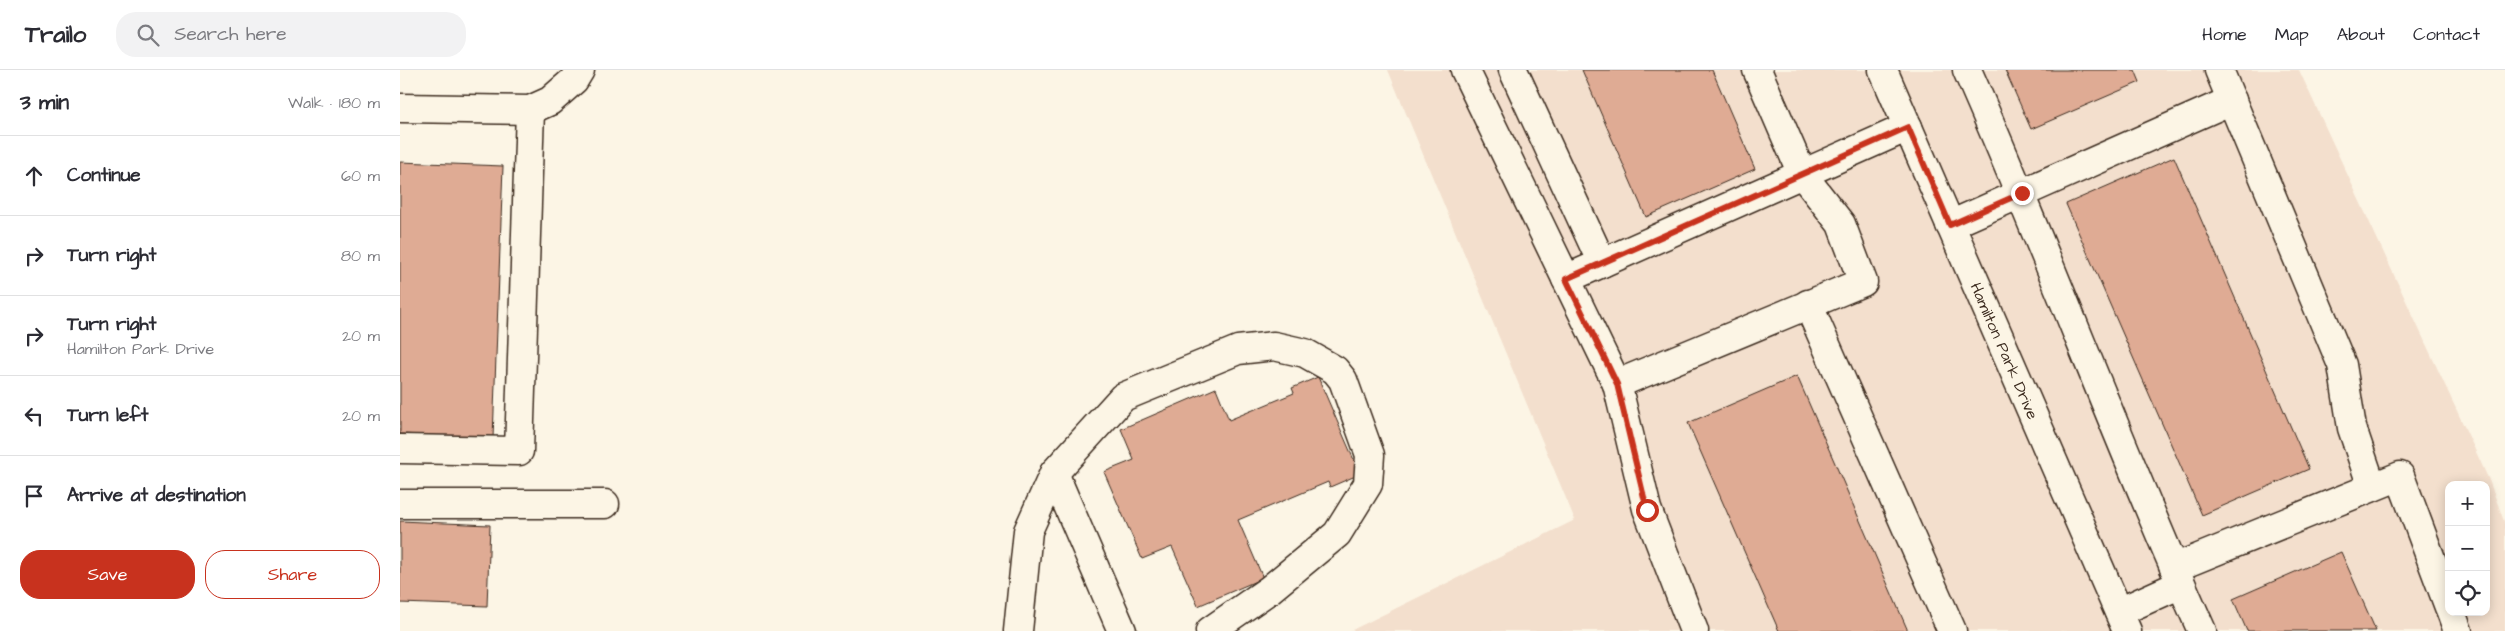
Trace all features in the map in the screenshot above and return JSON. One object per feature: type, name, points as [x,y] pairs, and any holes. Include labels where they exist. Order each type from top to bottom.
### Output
[{"type":"street","points":[[400,108],[530,110],[550,101],[574,80],[580,70]]},
{"type":"street","points":[[1465,70],[1617,384],[1647,510],[1694,631]]},
{"type":"street","points":[[1513,70],[1602,263]]},
{"type":"street","points":[[1617,384],[1863,282],[1841,224],[1802,174],[1757,70]]},
{"type":"street","name":"Hamilton Park Drive","points":[[1883,70],[2123,621]]},
{"type":"street","points":[[1967,70],[2022,193],[2202,631]]},
{"type":"street","points":[[2220,70],[2342,365],[2352,428],[2372,488]]},
{"type":"street","points":[[1950,225],[2232,100]]},
{"type":"street","points":[[400,449],[519,451],[530,110]]},
{"type":"street","points":[[1566,279],[1908,127]]},
{"type":"street","points":[[1808,304],[1952,631]]},
{"type":"street","points":[[1018,631],[1028,531],[1054,473],[1123,398],[1238,350],[1274,346],[1305,353],[1335,370],[1343,380],[1370,456],[1368,484],[1337,534],[1269,590],[1210,631]]},
{"type":"street","points":[[1054,473],[1122,631]]},
{"type":"street","points":[[2123,621],[2178,576],[2400,476],[2445,596]]},
{"type":"street","points":[[400,504],[605,504]]},
{"type":"street","points":[[2452,616],[2458,631]]},
{"type":"shaded area","points":[[1388,70],[2299,70],[2489,481],[2445,481],[2445,616],[2490,616],[2490,483],[2505,524],[2505,631],[1350,631],[1575,520]]},
{"type":"building","points":[[1582,70],[1712,70],[1755,169],[1646,217]]},
{"type":"building","points":[[2005,70],[2135,70],[2140,82],[2031,129]]},
{"type":"building","points":[[2174,157],[2309,469],[2202,515],[2066,204]]},
{"type":"building","points":[[400,162],[503,166],[493,438],[400,434]]},
{"type":"building","points":[[1797,376],[1908,631],[1779,631],[1688,423]]},
{"type":"building","points":[[1318,377],[1360,474],[1330,487],[1328,482],[1238,520],[1263,578],[1198,606],[1172,547],[1142,559],[1104,472],[1134,460],[1121,429],[1216,388],[1229,420],[1294,393],[1292,388]]},
{"type":"building","points":[[400,521],[490,525],[487,606],[400,603]]},
{"type":"building","points":[[2341,552],[2376,631],[2247,631],[2233,599]]},
{"type":"route","points":[[1647,510],[1617,384],[1566,279],[1908,127],[1950,225],[2022,193]]}]
